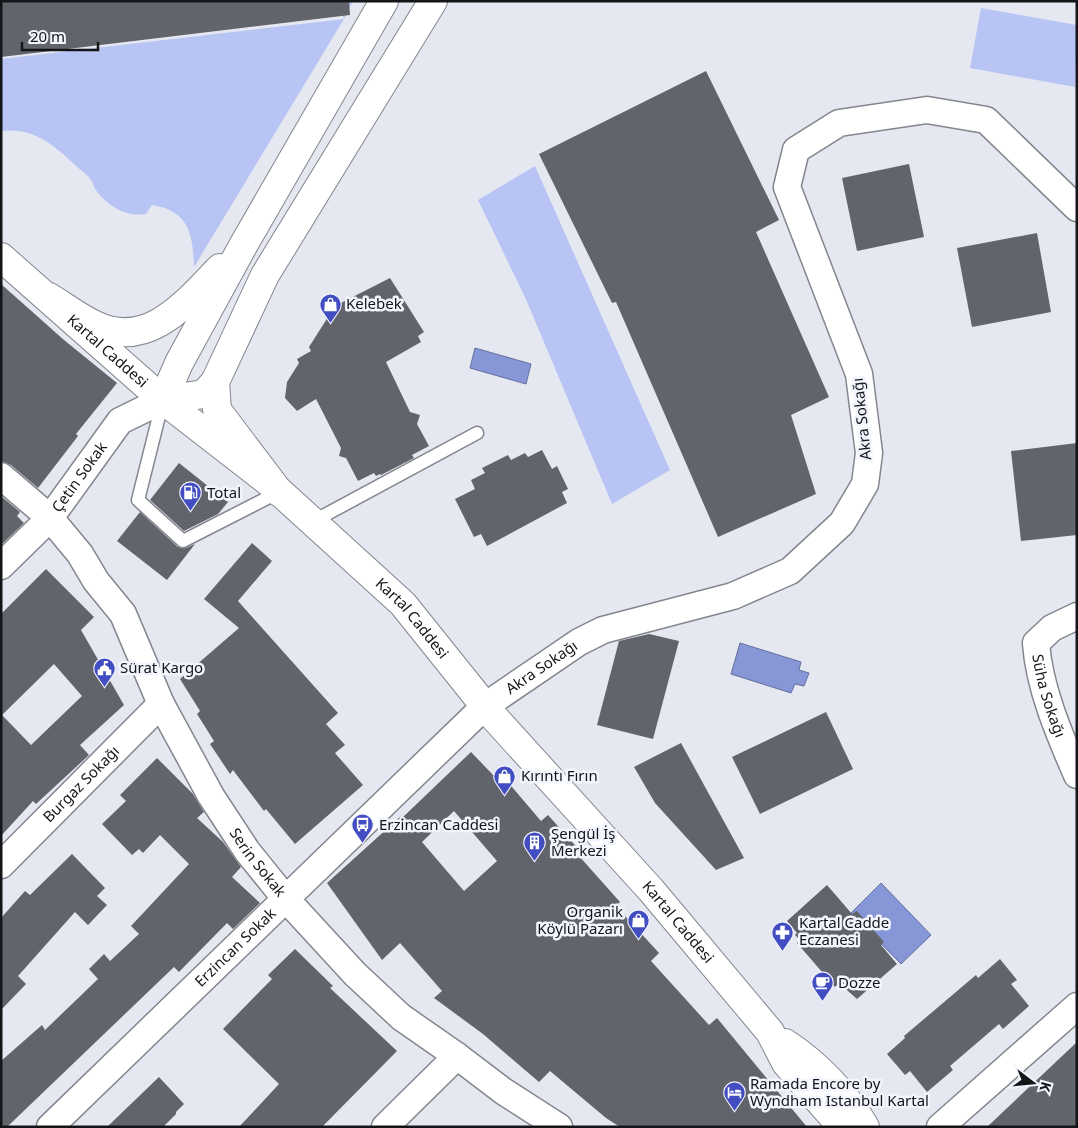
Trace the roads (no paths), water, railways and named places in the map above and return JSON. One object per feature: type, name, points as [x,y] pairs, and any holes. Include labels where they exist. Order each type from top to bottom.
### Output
[{"type":"main road","points":[[163,400],[178,363],[384,1]]},
{"type":"main road","points":[[163,400],[204,394],[215,382],[265,276],[433,2]]},
{"type":"main road","points":[[49,297],[96,326],[124,333],[148,328],[175,314],[244,244]]},
{"type":"main road","name":"Kartal Caddesi","points":[[1,257],[49,297],[163,400],[279,492],[403,604],[485,706],[651,890],[770,1032],[786,1063],[842,1127]]},
{"type":"main road","points":[[215,382],[217,410],[279,492]]},
{"type":"main road","name":"Kartal Caddesi","points":[[770,1032],[801,1053],[852,1104],[865,1127]]},
{"type":"street","name":"Akra Sokağı","points":[[485,706],[579,642],[603,630],[732,596],[790,571],[842,523],[865,484],[869,453],[859,374],[787,187],[796,150],[839,123],[927,110],[986,120],[1077,208]]},
{"type":"street","name":"Çetin Sokak","points":[[1,566],[50,518],[120,421],[163,400]]},
{"type":"street","name":"Serin Sokak","points":[[1,476],[50,518],[80,554],[96,581],[123,614],[161,704],[211,796],[247,851],[285,898],[355,974],[401,1017],[503,1091],[559,1127]]},
{"type":"street","name":"Süha Sokağı","points":[[1076,772],[1064,746],[1037,664],[1036,643],[1052,628],[1077,616]]},
{"type":"street","name":"Burgaz Sokağı","points":[[1,865],[161,704]]},
{"type":"street","name":"Erzincan Sokak","points":[[50,1127],[485,706]]},
{"type":"street","points":[[940,1127],[1077,1006]]},
{"type":"street","points":[[385,1127],[457,1056]]},
{"type":"lane","points":[[163,400],[138,500],[183,541],[279,492]]},
{"type":"lane","points":[[312,522],[477,433]]},
{"type":"place","name":"Kelebek","points":[[330,323]]},
{"type":"place","name":"Total","points":[[191,512]]},
{"type":"place","name":"Sürat Kargo","points":[[104,687]]},
{"type":"place","name":"Kırıntı Fırın","points":[[505,795]]},
{"type":"place","name":"Erzincan Caddesi","points":[[363,844]]},
{"type":"place","name":"Şengül İş Merkezi","points":[[535,862]]},
{"type":"place","name":"Organik Köylü Pazarı","points":[[639,940]]},
{"type":"place","name":"Kartal Cadde Eczanesi","points":[[783,951]]},
{"type":"place","name":"Dozze","points":[[822,1002]]},
{"type":"place","name":"Ramada Encore by Wyndham Istanbul Kartal","points":[[734,1112]]}]
